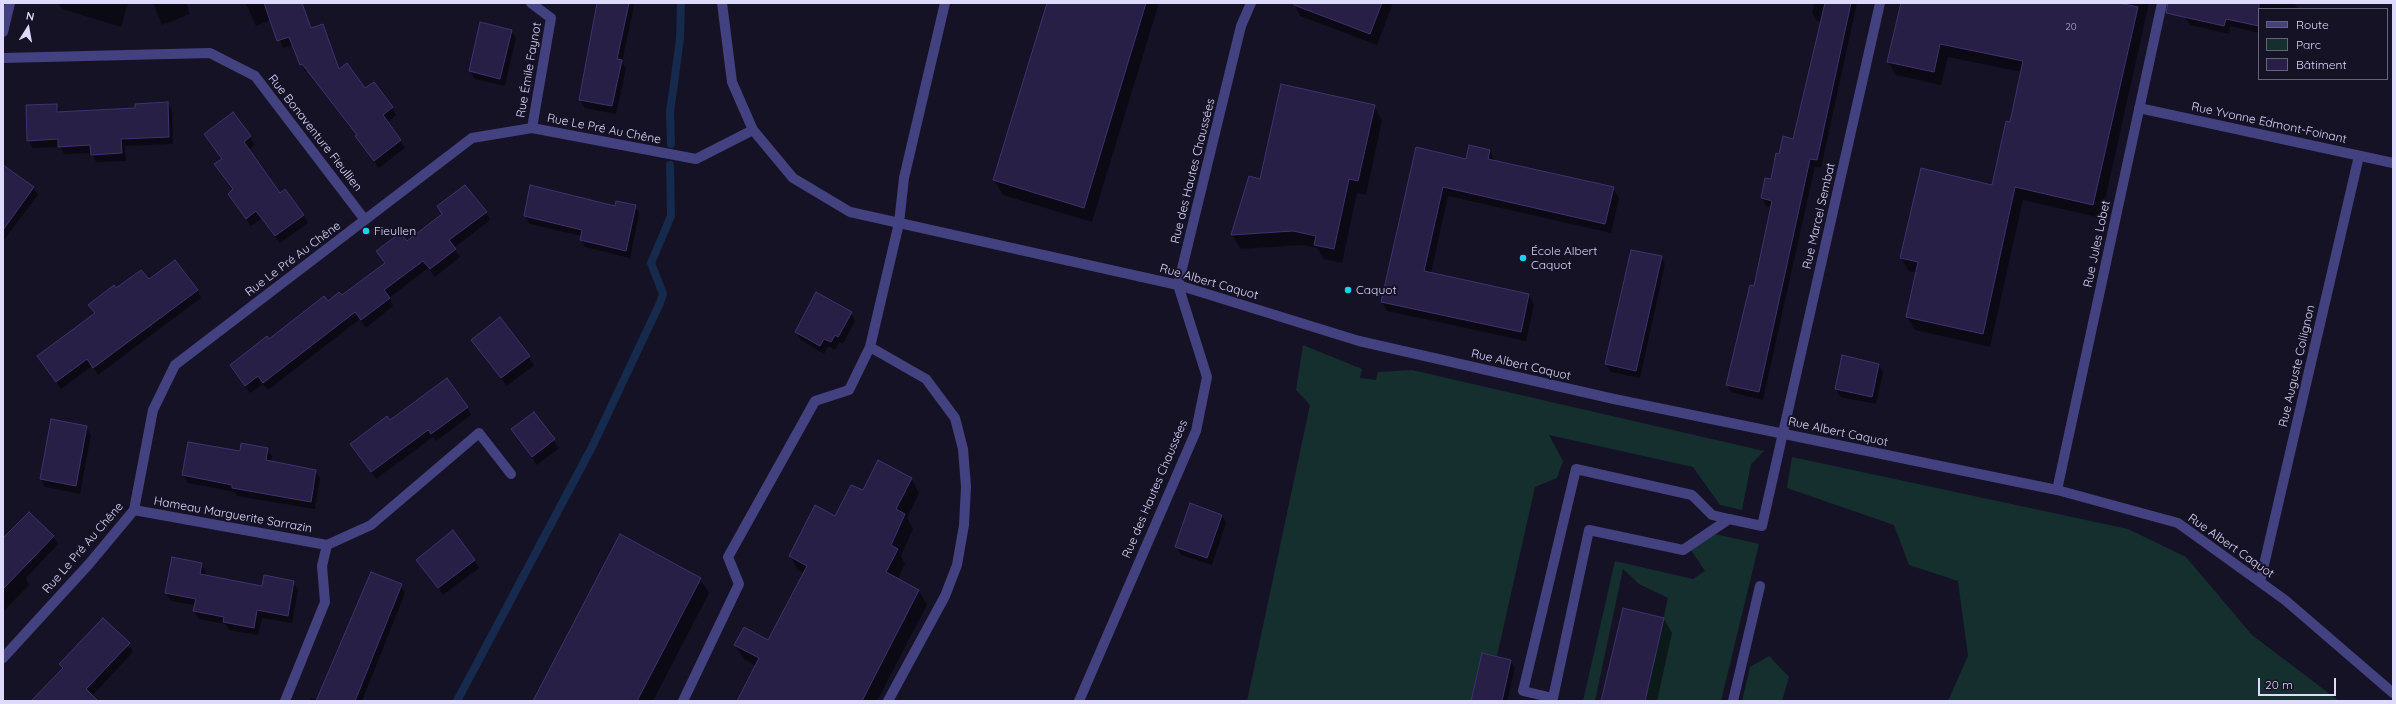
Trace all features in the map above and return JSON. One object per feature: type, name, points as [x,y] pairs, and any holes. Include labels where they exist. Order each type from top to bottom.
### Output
[{"type":"street","points":[[3,32],[10,3]]},
{"type":"street","name":"Rue Émile Faynot","points":[[531,3],[551,18],[532,128]]},
{"type":"street","name":"Rue Albert Caquot","points":[[722,3],[732,82],[752,130],[793,178],[850,212],[1178,285],[1360,341],[1614,399],[2057,490],[2178,523],[2285,600],[2393,693]]},
{"type":"street","points":[[683,701],[740,584],[728,557],[815,402],[849,390],[870,346],[899,223],[904,178],[944,3]]},
{"type":"street","name":"Rue des Hautes Chaussées","points":[[1079,701],[1196,431],[1207,377],[1178,285],[1241,26],[1251,3]]},
{"type":"street","name":"Rue Marcel Sembat","points":[[1729,519],[1762,526],[1880,3]]},
{"type":"street","name":"Rue Jules Lobet","points":[[2057,490],[2162,3]]},
{"type":"street","name":"Rue Bonaventure Fieullien","points":[[3,58],[210,53],[255,76],[365,220]]},
{"type":"street","name":"Rue Yvonne Edmont-Foinant","points":[[2139,108],[2393,163]]},
{"type":"street","name":"Rue Le Pré Au Chêne","points":[[3,658],[89,564],[134,510],[153,410],[175,365],[472,138],[532,128],[696,159],[752,130]]},
{"type":"street","name":"Rue Auguste Collignon","points":[[2260,582],[2359,156]]},
{"type":"street","points":[[870,346],[926,379],[955,418],[963,449],[966,487],[957,565],[945,596],[888,701]]},
{"type":"street","points":[[285,701],[325,602],[322,566],[327,545],[371,525],[479,434],[510,474]]},
{"type":"street","points":[[1576,469],[1692,495],[1712,515],[1729,519],[1683,550],[1589,530],[1553,698],[1523,692],[1576,469]]},
{"type":"street","name":"Hameau Marguerite Sarrazin","points":[[134,510],[327,545]]},
{"type":"street","points":[[1733,701],[1760,586]]},
{"type":"green space","points":[[1303,345],[1362,369],[1360,378],[1376,380],[1378,372],[1412,370],[1764,451],[1751,464],[1742,510],[1720,505],[1693,467],[1549,435],[1563,461],[1557,478],[1535,487],[1497,656],[1482,653],[1471,701],[1247,701],[1310,405],[1296,390]]},
{"type":"green space","points":[[1792,457],[2128,529],[2186,557],[2252,635],[2339,701],[1948,701],[1968,656],[1958,581],[1909,565],[1894,525],[1787,488]]},
{"type":"green space","points":[[1715,534],[1759,544],[1721,701],[1645,701],[1668,598],[1639,584],[1623,569],[1595,701],[1583,701],[1615,561],[1693,579],[1705,571],[1691,550]]},
{"type":"green space","points":[[1769,656],[1789,677],[1782,701],[1742,701],[1750,667]]},
{"type":"building","points":[[264,3],[302,3],[311,28],[323,24],[339,69],[347,63],[365,88],[374,82],[393,107],[383,115],[401,140],[374,161],[355,136],[357,135],[302,64],[300,65],[289,37],[277,41]]},
{"type":"building","points":[[597,3],[629,3],[617,59],[622,60],[612,106],[579,100]]},
{"type":"building","points":[[1047,3],[1146,3],[1084,208],[993,180]]},
{"type":"building","points":[[1294,3],[1382,3],[1370,34],[1294,5]]},
{"type":"building","points":[[1825,3],[1851,3],[1817,160],[1810,159],[1759,392],[1726,385],[1750,285],[1754,286],[1772,201],[1761,198],[1765,178],[1771,179],[1776,153],[1779,154],[1783,136],[1793,139]]},
{"type":"building","points":[[1901,3],[2119,3],[2138,7],[2093,205],[2015,187],[1983,334],[1906,317],[1918,262],[1900,258],[1921,168],[1992,185],[2006,121],[2010,122],[2023,61],[1940,44],[1934,72],[1887,62]]},
{"type":"building","points":[[2168,3],[2259,3],[2258,26],[2226,19],[2224,26],[2166,13]]},
{"type":"building","points":[[480,22],[512,30],[500,79],[469,71]]},
{"type":"building","points":[[1281,84],[1375,105],[1358,181],[1349,179],[1334,249],[1314,245],[1316,236],[1293,231],[1231,235],[1249,176],[1260,179]]},
{"type":"building","points":[[168,102],[169,137],[121,139],[122,153],[91,155],[90,145],[58,147],[58,139],[27,141],[26,105],[57,104],[57,112],[135,108],[135,104]]},
{"type":"building","points":[[233,112],[251,136],[244,142],[280,193],[285,189],[304,215],[275,236],[256,211],[246,219],[228,194],[233,189],[214,164],[222,159],[204,134]]},
{"type":"building","points":[[1469,145],[1490,150],[1488,159],[1614,187],[1605,224],[1443,187],[1424,271],[1529,294],[1521,332],[1381,302],[1416,147],[1466,159]]},
{"type":"building","points":[[3,165],[34,187],[3,230]]},
{"type":"building","points":[[465,185],[487,212],[449,240],[456,249],[430,269],[423,261],[384,290],[390,298],[361,320],[355,312],[263,383],[258,376],[245,386],[230,365],[267,336],[269,339],[324,296],[328,301],[339,292],[342,295],[385,263],[376,251],[400,233],[407,241],[442,214],[437,206]]},
{"type":"building","points":[[530,185],[615,206],[616,201],[636,205],[626,251],[580,240],[582,230],[524,216]]},
{"type":"building","points":[[1631,250],[1662,256],[1636,371],[1605,364]]},
{"type":"building","points":[[175,260],[198,290],[93,368],[87,359],[56,382],[37,356],[95,313],[88,305],[114,285],[116,288],[141,270],[149,279]]},
{"type":"building","points":[[816,292],[852,312],[838,337],[835,335],[831,342],[824,339],[820,346],[795,332]]},
{"type":"building","points":[[500,317],[530,356],[501,378],[471,340]]},
{"type":"building","points":[[1842,355],[1879,364],[1872,397],[1835,389]]},
{"type":"building","points":[[447,378],[468,407],[431,434],[428,430],[371,472],[350,444],[387,416],[390,420]]},
{"type":"building","points":[[534,412],[555,439],[532,457],[511,429]]},
{"type":"building","points":[[51,419],[87,426],[76,486],[40,479]]},
{"type":"building","points":[[188,442],[240,451],[241,443],[268,448],[266,460],[316,470],[311,502],[232,488],[232,485],[182,475]]},
{"type":"building","points":[[878,460],[912,478],[896,509],[905,514],[891,545],[898,549],[886,572],[919,590],[862,701],[737,701],[759,658],[734,645],[744,627],[768,640],[807,566],[789,556],[815,505],[835,516],[851,485],[863,490]]},
{"type":"building","points":[[1190,503],[1222,515],[1207,558],[1175,547]]},
{"type":"building","points":[[29,512],[54,536],[3,589],[3,538]]},
{"type":"building","points":[[453,530],[475,560],[438,588],[416,560]]},
{"type":"building","points":[[620,534],[701,578],[637,701],[533,701]]},
{"type":"building","points":[[172,557],[202,563],[200,574],[262,586],[264,575],[294,581],[288,616],[257,610],[254,628],[223,622],[224,617],[193,611],[196,599],[165,593]]},
{"type":"building","points":[[371,572],[402,584],[355,701],[316,701]]},
{"type":"building","points":[[1623,608],[1664,618],[1645,701],[1601,701]]},
{"type":"building","points":[[103,618],[130,643],[86,689],[98,701],[31,701],[63,668],[59,664]]},
{"type":"building","points":[[1482,653],[1511,660],[1502,701],[1471,701]]},
{"type":"waterway","points":[[671,144],[670,112],[680,39],[681,3]]},
{"type":"waterway","points":[[457,701],[593,445],[660,303],[663,294],[651,263],[671,216],[670,165]]},
{"type":"place","name":"Fieullen","points":[[366,231]]},
{"type":"place","name":"École Albert Caquot","points":[[1523,258]]},
{"type":"place","name":"Caquot","points":[[1348,290]]}]
